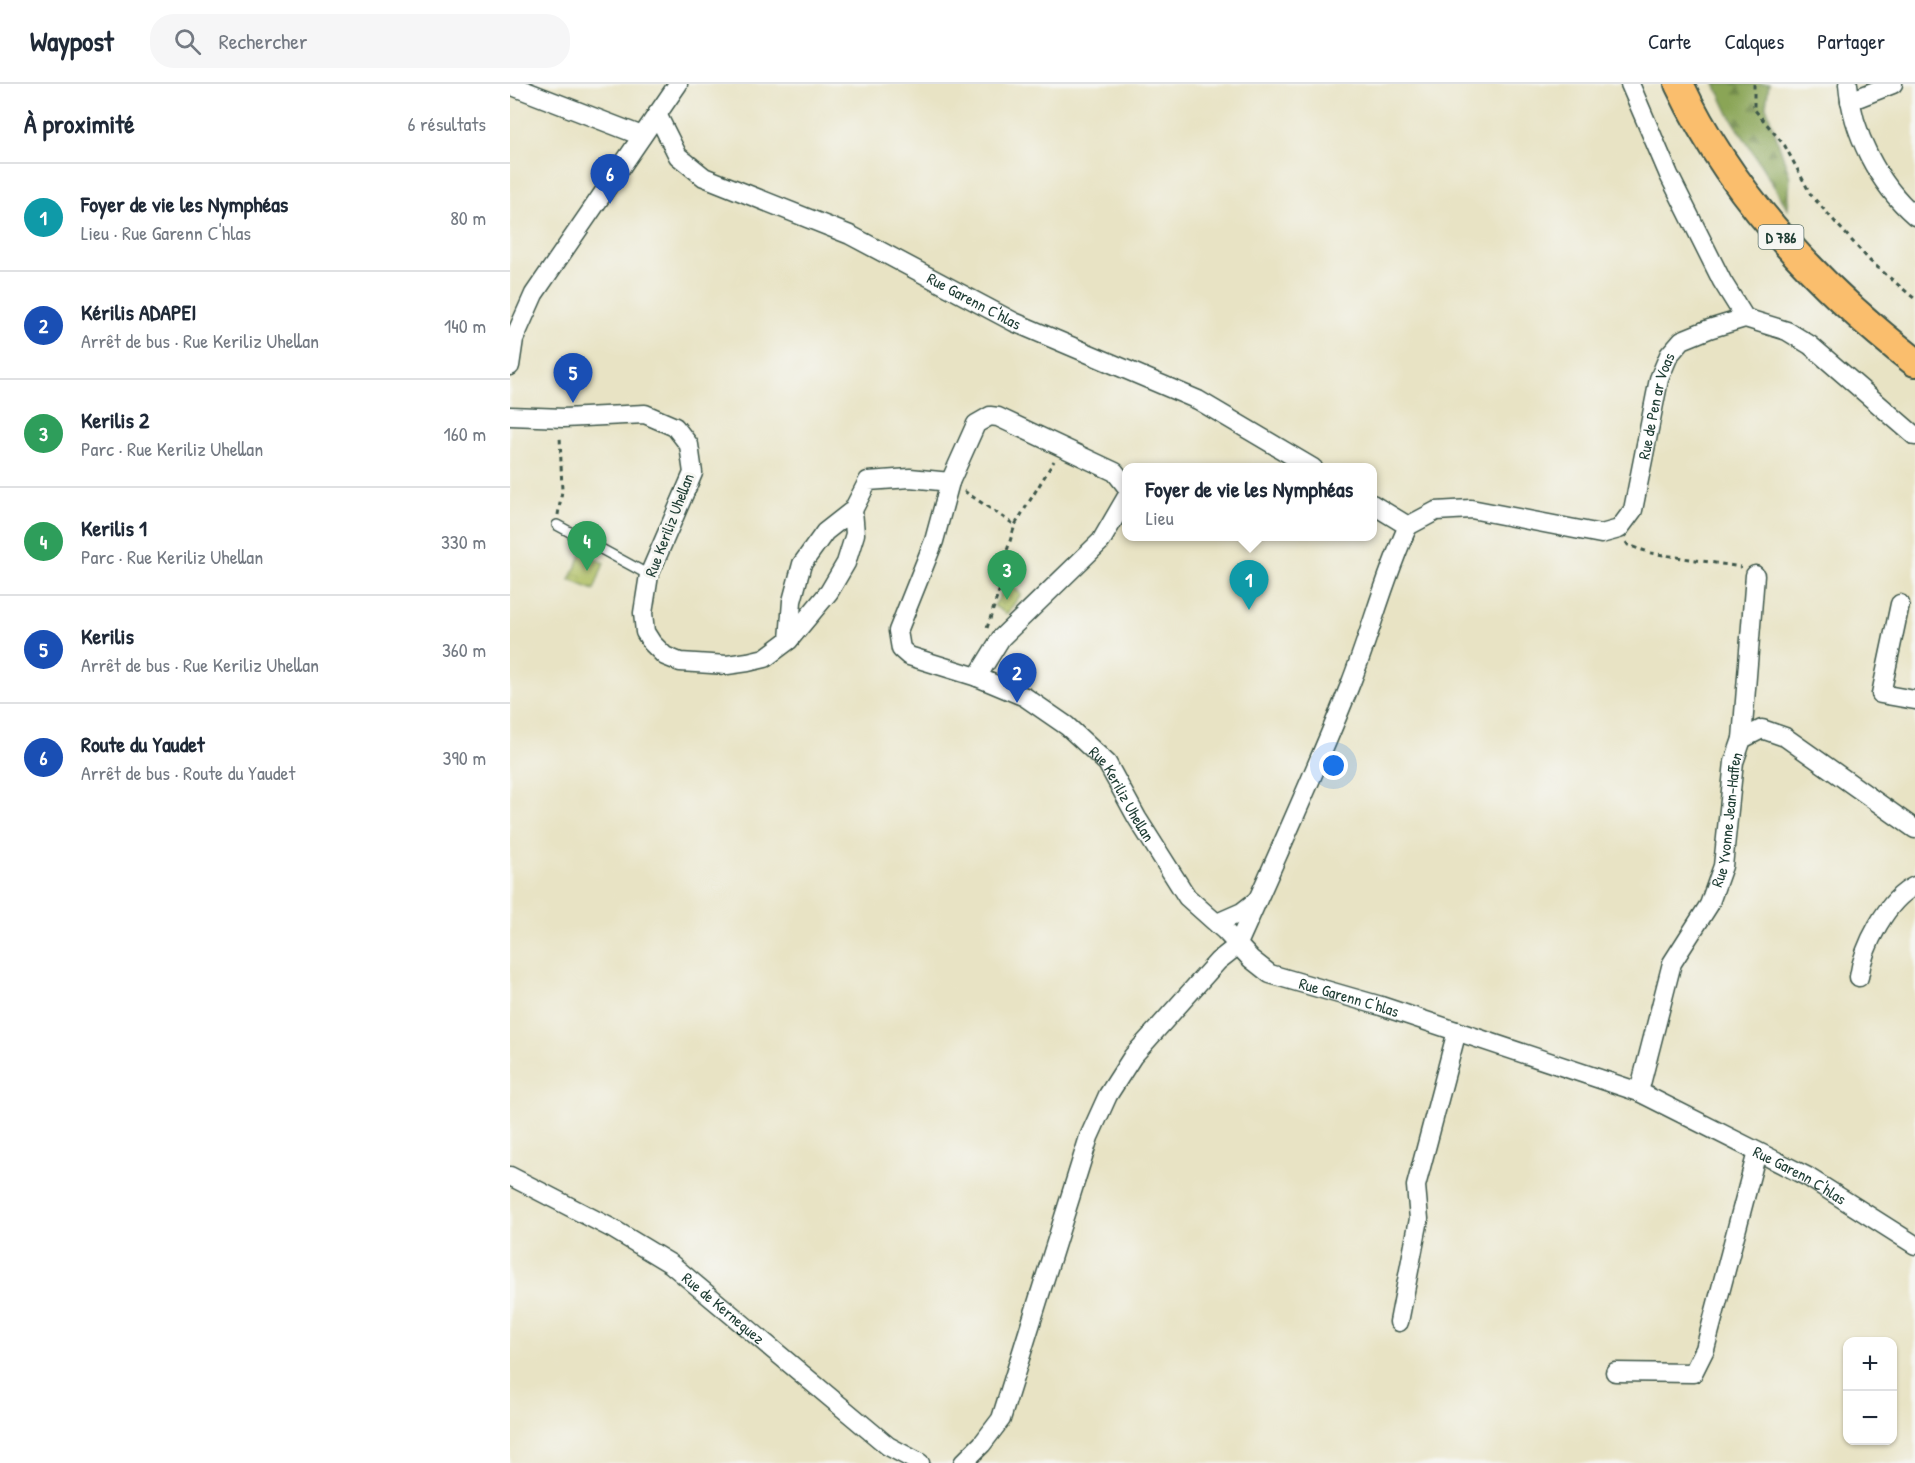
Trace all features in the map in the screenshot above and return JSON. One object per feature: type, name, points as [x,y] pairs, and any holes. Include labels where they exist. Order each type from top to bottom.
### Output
[{"type":"main road","name":"D 786","points":[[1679,84],[1689,106],[1772,228],[1826,286],[1875,331],[1915,363]]},
{"type":"street","points":[[510,366],[514,339],[534,294],[678,84]]},
{"type":"street","points":[[1630,84],[1669,175],[1722,281],[1745,318],[1787,331],[1810,345],[1915,436]]},
{"type":"street","points":[[1893,84],[1849,93],[1865,148],[1888,187],[1915,216]]},
{"type":"street","points":[[510,85],[642,136]]},
{"type":"street","name":"Rue Garenn C'hlas","points":[[657,114],[678,156],[704,177],[850,235],[1014,322],[1198,400],[1304,463]]},
{"type":"street","name":"Rue de Pen ar Voas","points":[[1619,530],[1633,510],[1659,379],[1669,355],[1682,340],[1745,318]]},
{"type":"street","name":"Rue Keriliz Uhellan","points":[[510,416],[560,418],[645,414],[675,427],[689,445],[693,473],[649,575],[643,613],[645,632],[665,656],[680,662],[727,665],[765,658],[789,640],[829,592],[846,563],[855,534],[853,510]]},
{"type":"street","name":"Rue Keriliz Uhellan","points":[[1122,481],[1115,472],[990,416],[976,424],[950,482],[934,541],[898,631],[901,649],[909,656],[977,677],[1025,696],[1067,726],[1107,763],[1137,818],[1187,897],[1237,946]]},
{"type":"street","name":"Rue Keriliz Uhellan","points":[[789,640],[792,601],[802,564],[825,532],[853,510],[868,481],[910,478],[950,482]]},
{"type":"street","points":[[977,677],[1001,638],[1101,541],[1122,505]]},
{"type":"street","points":[[1377,507],[1408,526]]},
{"type":"street","points":[[963,1463],[982,1444],[1001,1419],[1089,1137],[1108,1095],[1133,1056],[1218,961],[1237,946],[1351,683],[1390,565],[1408,526],[1436,511],[1471,509],[1601,534],[1619,530]]},
{"type":"street","points":[[1742,739],[1755,574]]},
{"type":"street","points":[[1900,604],[1881,694],[1915,700]]},
{"type":"street","name":"Rue Yvonne Jean-Haffen","points":[[1639,1092],[1672,963],[1709,905],[1723,866],[1734,762],[1742,739],[1762,729],[1785,737],[1915,829]]},
{"type":"street","points":[[1859,977],[1862,957],[1872,936],[1903,891],[1915,886]]},
{"type":"street","points":[[1216,923],[1242,912],[1258,900]]},
{"type":"street","name":"Rue Garenn C'hlas","points":[[1237,946],[1270,974],[1457,1031],[1639,1092],[1809,1177],[1915,1245]]},
{"type":"street","points":[[1399,1322],[1419,1220],[1416,1186],[1457,1031]]},
{"type":"street","points":[[1615,1372],[1693,1372],[1705,1349],[1757,1152]]},
{"type":"street","name":"Rue de Kerneguez","points":[[510,1176],[613,1229],[671,1264],[888,1446],[920,1463]]},
{"type":"lane","points":[[557,525],[649,575]]},
{"type":"path","points":[[1754,84],[1754,109],[1785,146],[1811,195],[1870,261],[1915,299]]},
{"type":"path","points":[[557,525],[562,491],[560,418]]},
{"type":"path","points":[[991,653],[981,646],[1005,573],[1006,554],[1015,525],[1063,447]]},
{"type":"path","points":[[950,482],[1015,525]]},
{"type":"path","points":[[1619,530],[1628,545],[1636,548],[1652,553],[1749,568],[1755,574]]},
{"type":"green space","points":[[1715,84],[1769,84],[1766,106],[1790,177],[1788,209],[1729,114]]},
{"type":"green space","points":[[582,553],[604,563],[594,590],[570,580]]},
{"type":"green space","points":[[1008,582],[1021,594],[1007,614],[994,606]]},
{"type":"place","name":"Route du Yaudet","points":[[610,204]]},
{"type":"place","name":"Kerilis","points":[[573,403]]},
{"type":"place","name":"Kerilis 1","points":[[587,571]]},
{"type":"place","name":"Kerilis 2","points":[[1007,600]]},
{"type":"place","name":"Foyer de vie les Nymphéas","points":[[1249,610]]},
{"type":"place","name":"Kérilis ADAPEI","points":[[1017,703]]}]
